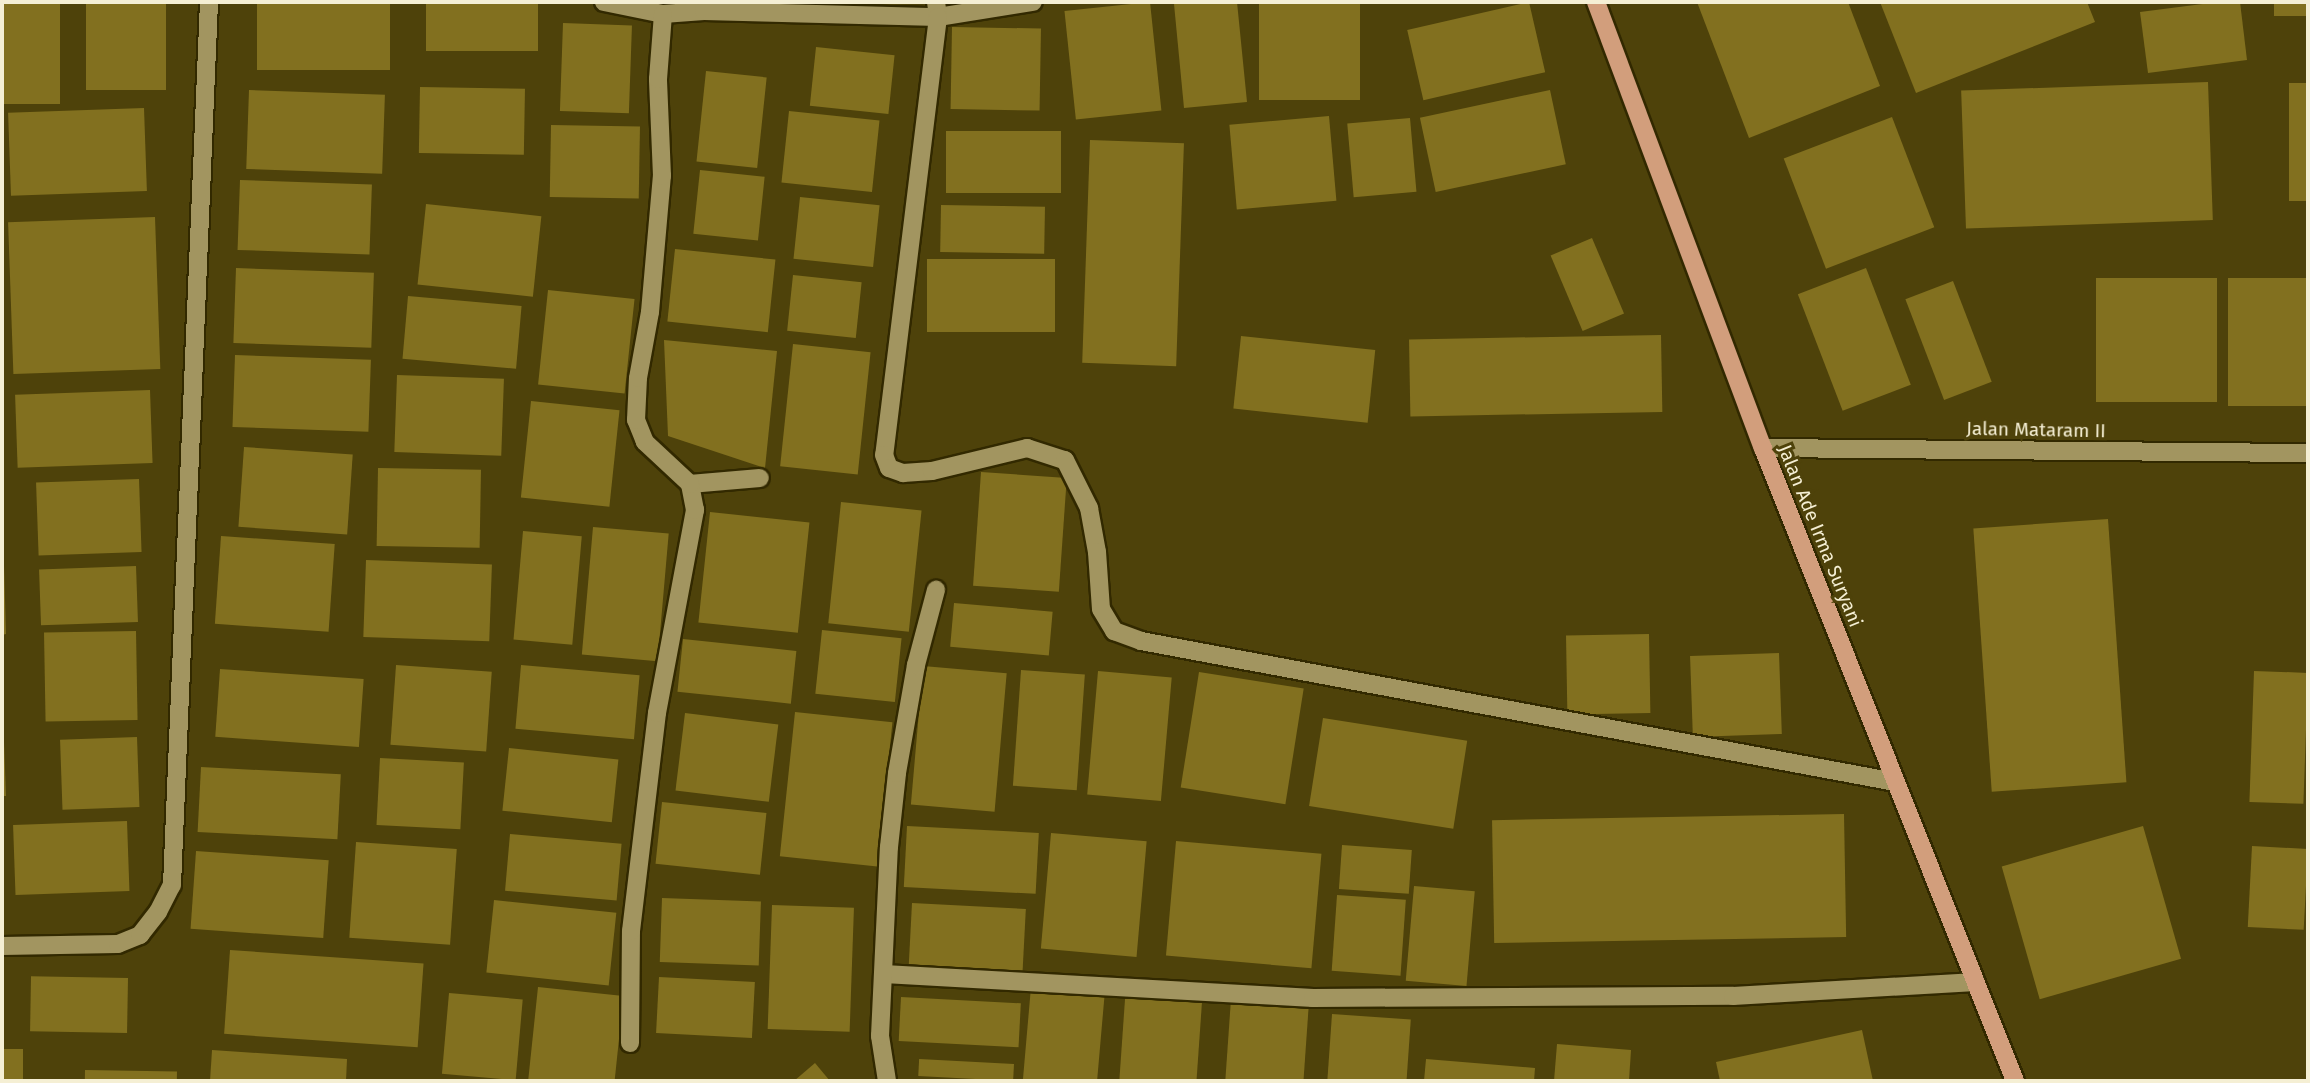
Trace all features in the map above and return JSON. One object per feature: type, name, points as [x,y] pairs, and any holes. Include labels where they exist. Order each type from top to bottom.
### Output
[{"type":"main road","name":"Jalan Ade Irma Suryani","points":[[1596,2],[1763,448],[2015,1081]]},
{"type":"street","points":[[2,946],[118,944],[140,935],[158,912],[172,885],[209,2]]},
{"type":"street","points":[[604,2],[663,14],[704,11],[937,9],[1033,2]]},
{"type":"street","points":[[937,9],[884,455],[889,468],[903,473],[932,471],[1027,447],[1065,460],[1089,508],[1097,552],[1101,610],[1114,631],[1141,641],[1895,782]]},
{"type":"street","points":[[630,1043],[631,931],[657,713],[695,510],[690,484],[645,442],[636,420],[638,378],[650,312],[662,176],[658,79],[663,14]]},
{"type":"street","name":"Jalan Mataram II","points":[[1763,448],[2308,453]]},
{"type":"street","points":[[690,484],[760,478]]},
{"type":"street","points":[[887,1081],[880,1036],[889,847],[897,773],[916,665],[936,590]]},
{"type":"street","points":[[884,974],[1312,998],[1733,996],[1976,982]]},
{"type":"building","points":[[2,2],[60,2],[60,104],[2,104]]},
{"type":"building","points":[[86,2],[166,2],[166,90],[86,90]]},
{"type":"building","points":[[257,2],[390,2],[390,70],[257,70]]},
{"type":"building","points":[[426,2],[538,2],[538,51],[426,51]]},
{"type":"building","points":[[1150,2],[1161,110],[1076,119],[1064,11]]},
{"type":"building","points":[[1237,2],[1247,102],[1184,108],[1174,4]]},
{"type":"building","points":[[1259,2],[1360,2],[1360,100],[1259,100]]},
{"type":"building","points":[[1529,2],[1545,72],[1423,100],[1407,30]]},
{"type":"building","points":[[1697,2],[1848,2],[1880,86],[1749,138]]},
{"type":"building","points":[[1880,2],[2087,2],[2095,22],[1916,93]]},
{"type":"building","points":[[2218,2],[2240,2],[2247,60],[2148,73],[2140,12]]},
{"type":"building","points":[[2274,2],[2308,2],[2308,16],[2274,16]]},
{"type":"building","points":[[563,23],[632,25],[629,113],[560,111]]},
{"type":"building","points":[[952,27],[1041,29],[1040,111],[951,109]]},
{"type":"building","points":[[816,47],[895,55],[888,114],[810,106]]},
{"type":"building","points":[[706,71],[767,77],[757,168],[696,162]]},
{"type":"building","points":[[2208,82],[2213,220],[1966,229],[1961,91]]},
{"type":"building","points":[[2289,83],[2308,83],[2308,201],[2289,201]]},
{"type":"building","points":[[420,87],[525,89],[524,155],[419,153]]},
{"type":"building","points":[[249,90],[385,95],[382,174],[246,169]]},
{"type":"building","points":[[1550,90],[1566,164],[1436,192],[1420,118]]},
{"type":"building","points":[[144,108],[147,191],[11,196],[8,113]]},
{"type":"building","points":[[789,111],[880,121],[872,192],[781,183]]},
{"type":"building","points":[[1329,116],[1336,201],[1237,209],[1229,125]]},
{"type":"building","points":[[1892,117],[1934,227],[1826,269],[1784,159]]},
{"type":"building","points":[[1410,118],[1416,192],[1354,197],[1347,123]]},
{"type":"building","points":[[551,125],[640,127],[639,199],[550,197]]},
{"type":"building","points":[[946,131],[1061,131],[1061,193],[946,193]]},
{"type":"building","points":[[1090,140],[1184,143],[1176,366],[1082,363]]},
{"type":"building","points":[[700,170],[765,177],[758,240],[693,234]]},
{"type":"building","points":[[240,180],[372,185],[369,255],[238,250]]},
{"type":"building","points":[[800,197],[880,205],[873,267],[794,259]]},
{"type":"building","points":[[426,204],[541,216],[533,297],[418,285]]},
{"type":"building","points":[[941,205],[1045,207],[1044,254],[940,252]]},
{"type":"building","points":[[155,217],[160,369],[13,374],[8,222]]},
{"type":"building","points":[[1592,238],[1624,313],[1583,331],[1551,256]]},
{"type":"building","points":[[675,249],[775,260],[768,332],[667,322]]},
{"type":"building","points":[[927,259],[1055,259],[1055,332],[927,332]]},
{"type":"building","points":[[236,268],[374,273],[371,348],[233,343]]},
{"type":"building","points":[[1866,268],[1911,385],[1843,411],[1798,294]]},
{"type":"building","points":[[793,275],[862,282],[856,338],[787,331]]},
{"type":"building","points":[[2096,278],[2217,278],[2217,402],[2096,402]]},
{"type":"building","points":[[2228,278],[2308,278],[2308,406],[2228,406]]},
{"type":"building","points":[[1953,281],[1992,382],[1944,400],[1905,299]]},
{"type":"building","points":[[548,290],[635,299],[625,394],[538,384]]},
{"type":"building","points":[[408,296],[522,306],[516,369],[403,359]]},
{"type":"building","points":[[1661,335],[1662,412],[1410,416],[1409,339]]},
{"type":"building","points":[[1241,336],[1375,350],[1368,423],[1233,409]]},
{"type":"building","points":[[664,340],[777,351],[765,468],[668,436]]},
{"type":"building","points":[[793,344],[871,352],[858,474],[780,466]]},
{"type":"building","points":[[235,355],[371,360],[368,432],[232,427]]},
{"type":"building","points":[[397,375],[504,379],[501,456],[394,452]]},
{"type":"building","points":[[150,390],[153,463],[18,468],[15,395]]},
{"type":"building","points":[[531,401],[620,410],[609,507],[521,497]]},
{"type":"building","points":[[244,447],[353,455],[347,534],[238,527]]},
{"type":"building","points":[[378,468],[481,470],[480,548],[377,546]]},
{"type":"building","points":[[981,472],[1067,478],[1059,592],[973,586]]},
{"type":"building","points":[[139,479],[142,552],[39,556],[36,483]]},
{"type":"building","points":[[841,502],[922,510],[909,632],[828,623]]},
{"type":"building","points":[[710,512],[809,522],[798,633],[698,622]]},
{"type":"building","points":[[2108,519],[2126,782],[1992,792],[1973,528]]},
{"type":"building","points":[[593,527],[669,534],[658,661],[582,655]]},
{"type":"building","points":[[523,531],[582,536],[572,645],[514,640]]},
{"type":"building","points":[[221,536],[335,544],[329,632],[215,624]]},
{"type":"building","points":[[366,560],[492,564],[489,641],[363,637]]},
{"type":"building","points":[[2,565],[6,634],[2,635]]},
{"type":"building","points":[[136,566],[138,622],[41,625],[39,569]]},
{"type":"building","points":[[954,603],[1053,612],[1049,655],[950,647]]},
{"type":"building","points":[[822,630],[902,638],[895,702],[815,694]]},
{"type":"building","points":[[136,631],[138,720],[46,722],[44,633]]},
{"type":"building","points":[[1649,634],[1650,713],[1567,714],[1566,635]]},
{"type":"building","points":[[683,639],[796,651],[791,704],[677,692]]},
{"type":"building","points":[[1779,653],[1782,734],[1693,737],[1690,656]]},
{"type":"building","points":[[396,665],[492,672],[486,752],[390,745]]},
{"type":"building","points":[[521,665],[640,675],[634,739],[515,729]]},
{"type":"building","points":[[923,666],[1007,673],[995,812],[911,804]]},
{"type":"building","points":[[220,669],[364,679],[359,747],[215,737]]},
{"type":"building","points":[[1021,670],[1085,674],[1077,790],[1013,786]]},
{"type":"building","points":[[1098,671],[1172,677],[1161,801],[1087,795]]},
{"type":"building","points":[[2254,671],[2308,673],[2303,804],[2249,802]]},
{"type":"building","points":[[1199,672],[1304,689],[1285,804],[1181,788]]},
{"type":"building","points":[[795,712],[892,722],[877,866],[780,856]]},
{"type":"building","points":[[685,713],[778,724],[769,802],[675,790]]},
{"type":"building","points":[[1323,718],[1467,741],[1453,829],[1309,806]]},
{"type":"building","points":[[137,737],[139,807],[62,810],[60,740]]},
{"type":"building","points":[[4,742],[6,796],[2,796]]},
{"type":"building","points":[[509,748],[618,759],[612,822],[502,811]]},
{"type":"building","points":[[380,758],[464,762],[460,829],[376,825]]},
{"type":"building","points":[[201,767],[341,774],[337,839],[198,832]]},
{"type":"building","points":[[662,802],[766,813],[760,875],[656,864]]},
{"type":"building","points":[[1844,814],[1846,937],[1494,943],[1492,820]]},
{"type":"building","points":[[127,821],[129,891],[16,895],[13,825]]},
{"type":"building","points":[[907,826],[1039,833],[1036,894],[904,887]]},
{"type":"building","points":[[2143,826],[2181,959],[2040,999],[2002,867]]},
{"type":"building","points":[[1051,833],[1147,841],[1137,957],[1041,949]]},
{"type":"building","points":[[510,834],[622,844],[617,901],[505,891]]},
{"type":"building","points":[[1176,841],[1321,854],[1311,968],[1166,956]]},
{"type":"building","points":[[356,842],[457,849],[450,945],[349,938]]},
{"type":"building","points":[[1342,845],[1412,850],[1409,894],[1339,889]]},
{"type":"building","points":[[2252,846],[2308,849],[2304,930],[2248,927]]},
{"type":"building","points":[[196,851],[329,860],[323,938],[191,929]]},
{"type":"building","points":[[1414,886],[1475,891],[1466,986],[1406,981]]},
{"type":"building","points":[[1337,895],[1406,900],[1401,976],[1332,971]]},
{"type":"building","points":[[662,898],[761,901],[759,965],[660,962]]},
{"type":"building","points":[[494,900],[616,913],[609,985],[486,973]]},
{"type":"building","points":[[912,903],[1026,909],[1022,977],[908,971]]},
{"type":"building","points":[[772,905],[854,908],[850,1032],[768,1029]]},
{"type":"building","points":[[230,950],[424,964],[418,1047],[224,1034]]},
{"type":"building","points":[[31,976],[128,978],[127,1033],[30,1031]]},
{"type":"building","points":[[659,977],[755,982],[752,1038],[656,1033]]},
{"type":"building","points":[[1126,985],[1203,990],[1196,1081],[1119,1081]]},
{"type":"building","points":[[538,987],[624,996],[615,1081],[528,1081]]},
{"type":"building","points":[[1031,987],[1105,993],[1097,1081],[1023,1081]]},
{"type":"building","points":[[449,993],[523,999],[516,1080],[442,1074]]},
{"type":"building","points":[[901,997],[1021,1003],[1019,1047],[899,1041]]},
{"type":"building","points":[[1231,999],[1309,1004],[1303,1081],[1225,1081]]},
{"type":"building","points":[[1332,1014],[1411,1020],[1407,1081],[1327,1081]]},
{"type":"building","points":[[1862,1030],[1873,1081],[1720,1081],[1716,1062]]},
{"type":"building","points":[[1557,1044],[1631,1050],[1629,1081],[1554,1081]]},
{"type":"building","points":[[2,1049],[23,1049],[23,1081],[2,1081]]},
{"type":"building","points":[[212,1050],[347,1059],[346,1081],[210,1081]]},
{"type":"building","points":[[919,1059],[1014,1064],[1013,1081],[918,1076]]},
{"type":"building","points":[[1426,1059],[1535,1068],[1534,1081],[1424,1081]]},
{"type":"building","points":[[815,1063],[830,1081],[794,1081]]},
{"type":"building","points":[[85,1070],[177,1072],[177,1081],[85,1081]]}]
